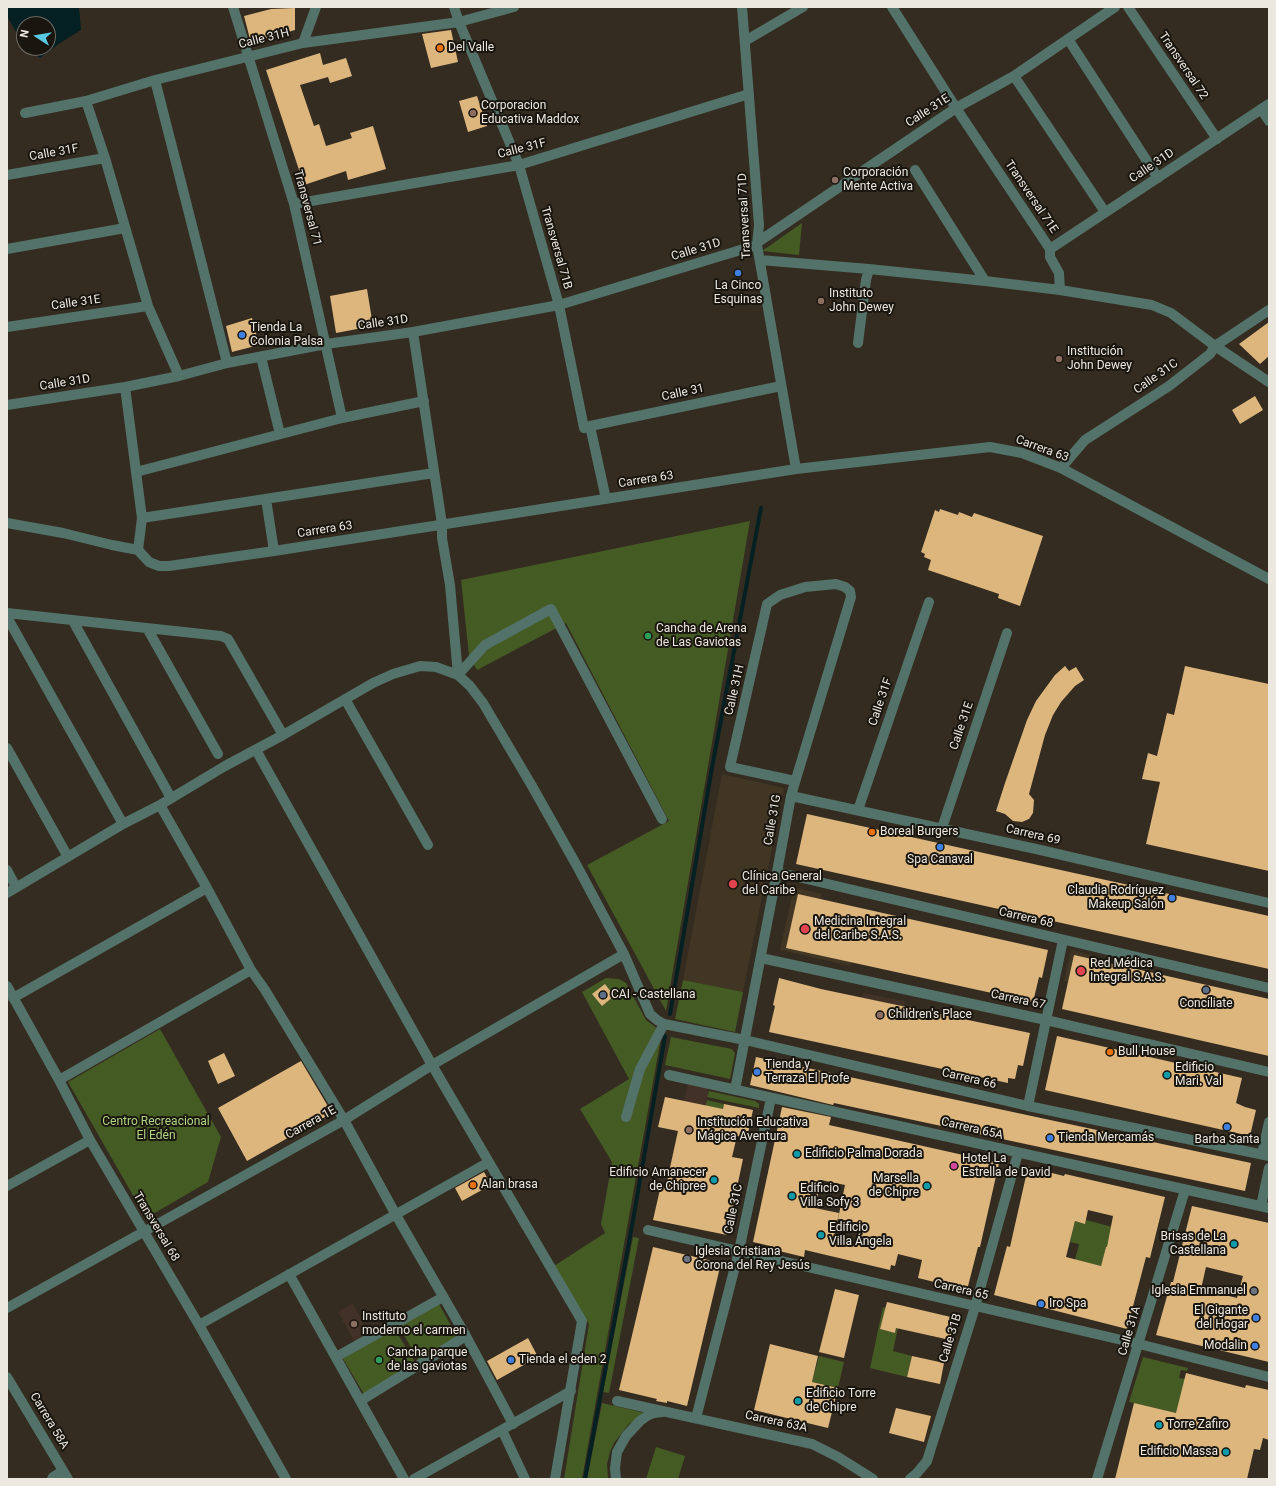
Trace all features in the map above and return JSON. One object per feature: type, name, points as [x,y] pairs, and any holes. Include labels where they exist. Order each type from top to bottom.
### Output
[{"type":"street","name":"Transversal 71","points":[[233,7],[294,204],[342,418]]},
{"type":"street","points":[[303,43],[316,7]]},
{"type":"street","name":"Transversal 71B","points":[[454,7],[519,165],[558,305],[584,428],[590,426],[606,500]]},
{"type":"street","name":"Calle 31H","points":[[25,113],[86,101],[155,80],[303,43],[459,22],[514,7]]},
{"type":"street","name":"Transversal 71D","points":[[742,7],[760,225],[758,244],[796,468]]},
{"type":"street","points":[[745,41],[803,7]]},
{"type":"street","name":"Transversal 71E","points":[[892,7],[956,108],[1050,249],[1050,257],[1059,273],[1060,290]]},
{"type":"street","name":"Calle 31E","points":[[758,244],[956,108],[1014,76],[1115,7]]},
{"type":"street","name":"Transversal 72","points":[[1128,7],[1217,139]]},
{"type":"street","points":[[1068,39],[1158,178]]},
{"type":"street","points":[[1014,76],[1105,212]]},
{"type":"street","points":[[155,80],[227,363]]},
{"type":"street","name":"Calle 31F","points":[[294,204],[519,165],[749,94]]},
{"type":"street","points":[[86,101],[105,158],[148,306],[179,376]]},
{"type":"street","points":[[1265,107],[1269,120]]},
{"type":"street","name":"Calle 31D","points":[[1050,249],[1265,107]]},
{"type":"street","name":"Calle 31F","points":[[7,175],[105,158]]},
{"type":"street","points":[[915,170],[986,281]]},
{"type":"street","points":[[7,249],[125,228]]},
{"type":"street","name":"Calle 31D","points":[[7,405],[125,387],[179,376],[227,363],[261,356],[326,344],[413,332],[558,305],[758,244]]},
{"type":"street","points":[[760,260],[986,281],[1060,290],[1152,305],[1170,313],[1215,346],[1269,382]]},
{"type":"street","points":[[858,343],[869,269]]},
{"type":"street","name":"Calle 31E","points":[[7,327],[148,306]]},
{"type":"street","name":"Calle 31C","points":[[1061,468],[1085,440],[1169,386],[1210,354],[1215,346],[1269,310]]},
{"type":"street","points":[[413,332],[442,524],[442,538],[450,585],[458,675]]},
{"type":"street","points":[[261,356],[280,434]]},
{"type":"street","name":"Calle 31","points":[[590,426],[781,386]]},
{"type":"street","points":[[7,523],[63,533],[138,550],[142,518],[125,387]]},
{"type":"street","points":[[136,472],[342,418],[424,401]]},
{"type":"street","name":"Carrera 63","points":[[138,550],[149,562],[159,566],[168,566],[606,500],[796,468],[990,447],[1022,453],[1061,468],[1267,574]]},
{"type":"street","points":[[142,518],[434,473]]},
{"type":"street","points":[[266,499],[274,551]]},
{"type":"street","name":"Calle 31G","points":[[735,1090],[791,796],[852,597],[850,591],[845,587],[836,584],[821,585]]},
{"type":"street","name":"Calle 31H","points":[[795,781],[730,768],[768,604],[780,595],[805,587],[821,585]]},
{"type":"street","name":"Calle 31F","points":[[858,810],[929,602]]},
{"type":"street","points":[[458,675],[485,646],[552,609],[662,819]]},
{"type":"street","points":[[7,613],[221,636],[228,639],[283,735]]},
{"type":"street","points":[[7,617],[123,824]]},
{"type":"street","points":[[73,620],[171,798]]},
{"type":"street","points":[[147,628],[218,754]]},
{"type":"street","name":"Calle 31E","points":[[942,828],[1007,633]]},
{"type":"street","points":[[7,893],[123,824],[160,805],[373,683],[393,674],[420,666],[436,667],[458,675],[470,686],[483,703],[577,866],[624,954],[650,1014],[664,1024],[640,1069],[626,1117]]},
{"type":"street","points":[[345,699],[428,845]]},
{"type":"street","points":[[7,748],[68,857]]},
{"type":"street","points":[[256,750],[432,1065],[582,1321],[555,1479]]},
{"type":"street","name":"Carrera 69","points":[[791,796],[942,828],[1269,903]]},
{"type":"street","points":[[160,805],[251,970],[265,990],[344,1120],[396,1215],[466,1336],[513,1424]]},
{"type":"street","points":[[7,870],[16,888]]},
{"type":"street","name":"Carrera 68","points":[[777,872],[1269,988]]},
{"type":"street","points":[[13,998],[207,888]]},
{"type":"street","points":[[1028,1106],[1063,940]]},
{"type":"street","name":"Carrera 1E","points":[[7,1308],[344,1120],[432,1065],[624,954]]},
{"type":"street","name":"Carrera 67","points":[[761,958],[1046,1020],[1269,1072]]},
{"type":"street","points":[[59,1080],[251,970]]},
{"type":"street","name":"Transversal 68","points":[[7,986],[90,1140],[199,1325],[286,1479]]},
{"type":"street","name":"Carrera 66","points":[[664,1024],[745,1040],[1028,1106],[1265,1155]]},
{"type":"street","name":"Carrera 65A","points":[[669,1075],[1265,1207]]},
{"type":"street","name":"Calle 31C","points":[[696,1418],[739,1251],[771,1098]]},
{"type":"street","points":[[1265,1155],[1269,1122]]},
{"type":"street","points":[[8,1183],[90,1140]]},
{"type":"street","name":"Calle 31B","points":[[910,1479],[918,1473],[927,1460],[974,1307],[1018,1152]]},
{"type":"street","points":[[199,1325],[489,1162]]},
{"type":"street","points":[[1265,1207],[1269,1168]]},
{"type":"street","name":"Calle 31A","points":[[1097,1479],[1185,1190]]},
{"type":"street","name":"Carrera 65","points":[[648,1230],[974,1307],[1139,1344],[1269,1377]]},
{"type":"street","points":[[289,1274],[404,1479]]},
{"type":"street","points":[[336,1357],[443,1297]]},
{"type":"street","points":[[360,1401],[466,1336]]},
{"type":"street","name":"Carrera 58A","points":[[7,1377],[65,1475]]},
{"type":"street","points":[[414,1479],[571,1391]]},
{"type":"street","name":"Carrera 63A","points":[[617,1401],[812,1444],[873,1479]]},
{"type":"street","points":[[616,1479],[615,1468],[617,1452],[626,1436],[640,1421],[647,1416],[666,1412]]},
{"type":"street","points":[[502,1430],[525,1479]]},
{"type":"street","points":[[52,1479],[53,1477],[65,1475]]},
{"type":"shaded area","name":"Clínica General del Caribe","points":[[722,774],[784,788],[743,992],[683,980]]},
{"type":"shaded area","name":"Medicina Integral del Caribe S.A.S.","points":[[794,887],[822,894],[815,926],[857,936],[850,966],[780,950]]},
{"type":"shaded area","name":"Red Médica Integral S.A.S.","points":[[1071,950],[1098,957],[1091,988],[1064,981]]},
{"type":"shaded area","name":"Children's Place","points":[[863,993],[905,1001],[898,1032],[857,1023]]},
{"type":"shaded area","name":"Institución Educativa Mágica Aventura","points":[[688,1083],[709,1088],[691,1175],[669,1171]]},
{"type":"shaded area","name":"Instituto moderno el carmen","points":[[353,1303],[370,1336],[355,1343],[338,1312]]},
{"type":"green space","points":[[802,223],[799,255],[762,251]]},
{"type":"green space","points":[[750,521],[666,1011],[587,865],[669,821],[566,623],[477,670],[469,655],[461,580]]},
{"type":"green space","points":[[606,978],[619,979],[626,983],[646,1020],[662,1032],[582,1479],[564,1479],[589,1324],[554,1266],[605,1233],[601,1224],[612,1162],[580,1109],[629,1079],[582,992]]},
{"type":"green space","points":[[683,980],[743,992],[735,1032],[675,1019]]},
{"type":"green space","name":"Centro Recreacional El Edén","points":[[160,1029],[221,1137],[208,1182],[146,1218],[68,1082]]},
{"type":"green space","points":[[671,1037],[732,1049],[735,1053],[730,1079],[665,1065]]},
{"type":"green space","points":[[709,1091],[755,1101],[759,1104],[759,1108],[707,1097]]},
{"type":"green space","points":[[707,1100],[724,1104],[721,1119],[703,1115]]},
{"type":"green space","points":[[1086,1220],[1120,1229],[1124,1251],[1106,1247],[1101,1266],[1075,1260],[1079,1244],[1070,1242],[1075,1221],[1085,1223]]},
{"type":"green space","points":[[633,1237],[639,1238],[609,1393],[603,1392]]},
{"type":"green space","points":[[439,1304],[459,1340],[419,1362],[399,1326]]},
{"type":"green space","points":[[903,1305],[893,1351],[912,1356],[907,1377],[870,1368],[883,1307],[886,1308],[880,1329],[895,1333]]},
{"type":"green space","name":"Cancha parque de las gaviotas","points":[[394,1328],[416,1364],[364,1394],[342,1357]]},
{"type":"green space","points":[[819,1356],[844,1362],[838,1388],[812,1382]]},
{"type":"green space","points":[[1143,1357],[1188,1368],[1187,1371],[1181,1370],[1179,1378],[1185,1379],[1192,1417],[1129,1402]]},
{"type":"green space","points":[[602,1403],[645,1413],[628,1425],[614,1443],[607,1464],[608,1479],[587,1479]]},
{"type":"green space","points":[[656,1447],[685,1456],[678,1479],[646,1479]]},
{"type":"water","points":[[7,7],[79,7],[81,30],[56,46],[56,16],[16,16],[16,32],[7,16]]},
{"type":"building","points":[[295,8],[295,30],[251,43],[244,16],[271,9]]},
{"type":"building","name":"Del Valle","points":[[451,30],[458,62],[431,68],[422,34]]},
{"type":"building","points":[[320,53],[323,65],[346,58],[352,76],[330,83],[328,77],[300,85],[314,126],[319,124],[326,146],[352,138],[350,133],[373,126],[386,169],[348,180],[346,171],[304,185],[266,70]]},
{"type":"building","name":"Corporacion Educativa Maddox","points":[[477,96],[487,126],[468,132],[459,101]]},
{"type":"building","points":[[367,289],[373,326],[336,333],[330,296]]},
{"type":"building","name":"Tienda La Colonia Palsa","points":[[252,318],[259,345],[232,352],[226,326]]},
{"type":"building","points":[[1269,322],[1269,356],[1260,364],[1239,344]]},
{"type":"building","points":[[1255,396],[1263,410],[1240,424],[1232,410]]},
{"type":"building","points":[[940,509],[958,515],[959,512],[972,517],[974,513],[1043,536],[1020,606],[998,598],[999,594],[928,570],[931,560],[924,557],[925,554],[921,552],[935,510],[939,512]]},
{"type":"building","points":[[1065,666],[1069,671],[1076,667],[1084,680],[1075,686],[1061,702],[1053,715],[1045,735],[1029,794],[1034,800],[1033,813],[1029,819],[1022,822],[1013,821],[1005,814],[996,811],[1005,783],[1027,720],[1036,701],[1055,675]]},
{"type":"building","points":[[1185,666],[1269,684],[1269,871],[1146,844],[1160,782],[1142,779],[1148,753],[1157,756],[1167,713],[1174,715]]},
{"type":"building","points":[[807,814],[1269,916],[1269,969],[796,864]]},
{"type":"building","points":[[798,894],[1048,950],[1042,978],[1039,977],[1033,1002],[786,948]]},
{"type":"building","points":[[1074,955],[1269,999],[1269,1056],[1062,1009]]},
{"type":"building","points":[[779,978],[821,989],[1030,1033],[1023,1066],[1018,1065],[1015,1079],[1008,1078],[1008,1083],[769,1032]]},
{"type":"building","name":"CAI - Castellana","points":[[605,984],[614,996],[602,1006],[592,994]]},
{"type":"building","points":[[1057,1036],[1242,1078],[1236,1103],[1256,1110],[1250,1136],[1045,1090]]},
{"type":"building","points":[[224,1053],[235,1076],[218,1084],[208,1061]]},
{"type":"building","points":[[756,1057],[1251,1163],[1245,1191],[834,1103],[833,1105],[750,1085]]},
{"type":"building","points":[[301,1061],[332,1113],[247,1161],[218,1108]]},
{"type":"building","points":[[665,1097],[723,1109],[724,1104],[753,1110],[747,1138],[737,1136],[732,1157],[743,1159],[727,1235],[653,1220],[661,1185],[666,1186],[678,1131],[658,1127]]},
{"type":"building","points":[[782,1107],[831,1117],[829,1125],[999,1163],[980,1247],[978,1247],[967,1290],[918,1278],[922,1260],[898,1254],[895,1266],[891,1265],[890,1270],[805,1250],[804,1257],[779,1251],[779,1248],[753,1242]],"holes":[[[821,1180],[845,1185],[838,1219],[862,1224],[857,1246],[833,1241],[839,1213],[815,1208]]]},
{"type":"building","points":[[1028,1167],[1165,1197],[1150,1258],[1146,1257],[1127,1329],[994,1295],[1007,1246],[1010,1247]],"holes":[[[1088,1210],[1113,1216],[1107,1247],[1101,1266],[1066,1257],[1075,1221],[1085,1224]]]},
{"type":"building","name":"Alan brasa","points":[[484,1172],[491,1185],[462,1201],[455,1188]]},
{"type":"building","points":[[1192,1206],[1269,1223],[1269,1362],[1156,1335],[1171,1282],[1173,1282]],"holes":[[[1206,1267],[1243,1276],[1237,1298],[1201,1289]]]},
{"type":"building","points":[[653,1247],[721,1263],[687,1406],[667,1401],[667,1403],[656,1401],[657,1399],[619,1390]]},
{"type":"building","points":[[835,1289],[859,1295],[844,1358],[819,1352]]},
{"type":"building","points":[[887,1302],[955,1318],[950,1340],[896,1328],[895,1333],[880,1329]]},
{"type":"building","name":"Tienda el eden 2","points":[[528,1338],[538,1357],[497,1380],[487,1361]]},
{"type":"building","points":[[770,1344],[818,1356],[812,1382],[838,1388],[828,1428],[754,1410]]},
{"type":"building","points":[[912,1356],[944,1363],[940,1384],[907,1377]]},
{"type":"building","points":[[1186,1373],[1245,1388],[1246,1385],[1269,1390],[1269,1440],[1263,1438],[1260,1450],[1254,1449],[1247,1479],[1115,1479],[1134,1403],[1176,1413]]},
{"type":"building","points":[[896,1408],[931,1416],[924,1442],[889,1433]]},
{"type":"waterway","points":[[670,1014],[711,773],[761,508]]},
{"type":"waterway","points":[[585,1479],[632,1226],[665,1036]]},
{"type":"place","name":"Del Valle","points":[[440,48]]},
{"type":"place","name":"Corporacion Educativa Maddox","points":[[473,113]]},
{"type":"place","name":"Corporación Mente Activa","points":[[835,180]]},
{"type":"place","name":"La Cinco Esquinas","points":[[738,273]]},
{"type":"place","name":"Instituto John Dewey","points":[[821,301]]},
{"type":"place","name":"Tienda La Colonia Palsa","points":[[242,335]]},
{"type":"place","name":"Institución John Dewey","points":[[1059,359]]},
{"type":"place","name":"Cancha de Arena de Las Gaviotas","points":[[648,636]]},
{"type":"place","name":"Boreal Burgers","points":[[872,832]]},
{"type":"place","name":"Spa Canaval","points":[[940,847]]},
{"type":"place","name":"Clínica General del Caribe","points":[[733,884]]},
{"type":"place","name":"Claudia Rodríguez Makeup Salón","points":[[1172,898]]},
{"type":"place","name":"Medicina Integral del Caribe S.A.S.","points":[[805,929]]},
{"type":"place","name":"Red Médica Integral S.A.S.","points":[[1081,971]]},
{"type":"place","name":"Concíliate","points":[[1206,990]]},
{"type":"place","name":"CAI - Castellana","points":[[603,995]]},
{"type":"place","name":"Children's Place","points":[[880,1015]]},
{"type":"place","name":"Bull House","points":[[1110,1052]]},
{"type":"place","name":"Tienda y Terraza El Profe","points":[[757,1072]]},
{"type":"place","name":"Edificio Mari. Val","points":[[1167,1075]]},
{"type":"place","name":"Barba Santa","points":[[1227,1127]]},
{"type":"place","name":"Institución Educativa Mágica Aventura","points":[[689,1130]]},
{"type":"place","name":"Tienda Mercamás","points":[[1050,1138]]},
{"type":"place","name":"Edificio Palma Dorada","points":[[797,1154]]},
{"type":"place","name":"Hotel La Estrella de David","points":[[954,1166]]},
{"type":"place","name":"Edificio Amanecer de Chipree","points":[[714,1180]]},
{"type":"place","name":"Alan brasa","points":[[473,1185]]},
{"type":"place","name":"Marsella de Chipre","points":[[927,1186]]},
{"type":"place","name":"Edificio Villa Sofy 3","points":[[792,1196]]},
{"type":"place","name":"Edificio Villa Ángela","points":[[821,1235]]},
{"type":"place","name":"Brisas de La Castellana","points":[[1234,1244]]},
{"type":"place","name":"Iglesia Cristiana Corona del Rey Jesús","points":[[687,1259]]},
{"type":"place","name":"Iglesia Emmanuel","points":[[1254,1291]]},
{"type":"place","name":"Iro Spa","points":[[1041,1304]]},
{"type":"place","name":"El Gigante del Hogar","points":[[1256,1318]]},
{"type":"place","name":"Instituto moderno el carmen","points":[[354,1324]]},
{"type":"place","name":"Modalin","points":[[1255,1346]]},
{"type":"place","name":"Cancha parque de las gaviotas","points":[[379,1360]]},
{"type":"place","name":"Tienda el eden 2","points":[[511,1360]]},
{"type":"place","name":"Edificio Torre de Chipre","points":[[798,1401]]},
{"type":"place","name":"Torre Zafiro","points":[[1159,1425]]},
{"type":"place","name":"Edificio Massa","points":[[1226,1452]]}]
